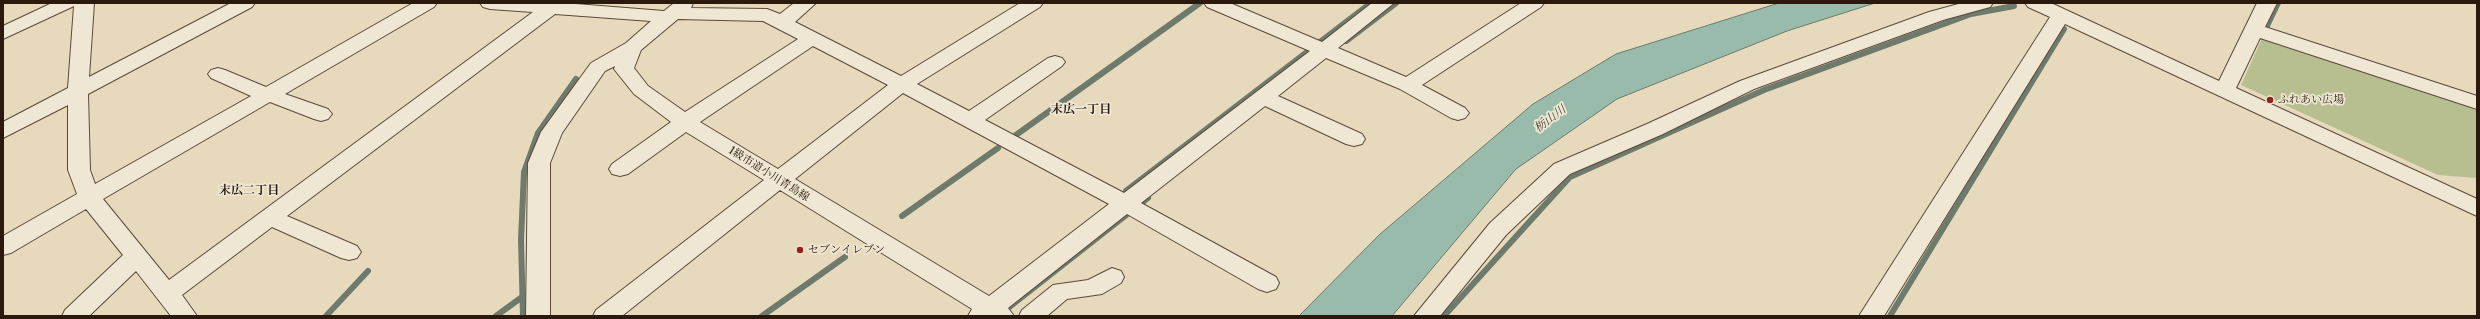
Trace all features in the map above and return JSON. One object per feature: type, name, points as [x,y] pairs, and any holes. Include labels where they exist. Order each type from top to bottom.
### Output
[{"type":"street","points":[[3,33],[67,3]]},
{"type":"street","points":[[84,3],[78,91],[79,170],[87,191],[185,316]]},
{"type":"street","points":[[3,131],[246,3]]},
{"type":"street","points":[[3,247],[87,191],[426,3]]},
{"type":"street","points":[[490,3],[549,9],[676,11],[767,15],[970,120],[1133,208],[1266,283]]},
{"type":"street","points":[[781,23],[806,3]]},
{"type":"street","points":[[605,316],[902,84],[1033,3]]},
{"type":"street","points":[[1214,3],[1407,86],[1458,113]]},
{"type":"street","points":[[991,314],[1133,208],[1263,97],[1384,3]]},
{"type":"street","points":[[1407,86],[1534,3]]},
{"type":"street","points":[[1426,316],[1498,229],[1562,169],[1655,129],[1747,85],[1936,16],[1983,3]]},
{"type":"street","points":[[2035,3],[2477,208]]},
{"type":"street","points":[[2225,90],[2267,3]]},
{"type":"street","points":[[168,293],[549,9]]},
{"type":"street","name":"1級市道小川青島線","points":[[676,11],[633,47],[624,69],[641,90],[685,122],[991,314]]},
{"type":"street","points":[[1871,316],[2061,15]]},
{"type":"street","points":[[2254,30],[2477,103]]},
{"type":"street","points":[[620,169],[685,122],[812,38]]},
{"type":"street","points":[[538,316],[537,245],[539,163],[552,132],[598,67],[633,47]]},
{"type":"street","points":[[970,120],[1055,62]]},
{"type":"street","points":[[218,74],[321,114]]},
{"type":"street","points":[[1263,97],[1354,139]]},
{"type":"street","points":[[269,217],[349,252]]},
{"type":"street","points":[[74,316],[138,255]]},
{"type":"street","points":[[1030,316],[1052,296],[1078,288],[1093,288],[1112,277]]},
{"type":"shaded area","points":[[2264,34],[2477,105],[2477,178],[2438,175],[2241,85]]},
{"type":"water","name":"栃山川","points":[[1779,3],[1875,3],[1787,31],[1617,99],[1516,169],[1392,316],[1299,316],[1379,235],[1533,104],[1616,54]]},
{"type":"waterway","points":[[1016,135],[1200,3]]},
{"type":"waterway","points":[[1126,191],[1371,3]]},
{"type":"waterway","points":[[1346,41],[1396,3]]},
{"type":"waterway","points":[[2265,30],[2278,3]]},
{"type":"waterway","points":[[1444,316],[1570,177],[1764,90],[1971,14],[2014,6]]},
{"type":"waterway","points":[[1890,316],[2064,29]]},
{"type":"waterway","points":[[523,316],[521,240],[524,172],[538,133],[576,79]]},
{"type":"waterway","points":[[902,216],[998,148]]},
{"type":"waterway","points":[[998,316],[1148,198]]},
{"type":"waterway","points":[[762,316],[845,257]]},
{"type":"waterway","points":[[326,316],[368,271]]},
{"type":"waterway","points":[[496,316],[522,297]]},
{"type":"place","name":"ふれあい広場","points":[[2270,100]]},
{"type":"place","name":"セブンイレブン","points":[[800,250]]},
{"type":"district","name":"末広一丁目","points":[[1081,110]]},
{"type":"district","name":"末広二丁目","points":[[249,191]]}]
